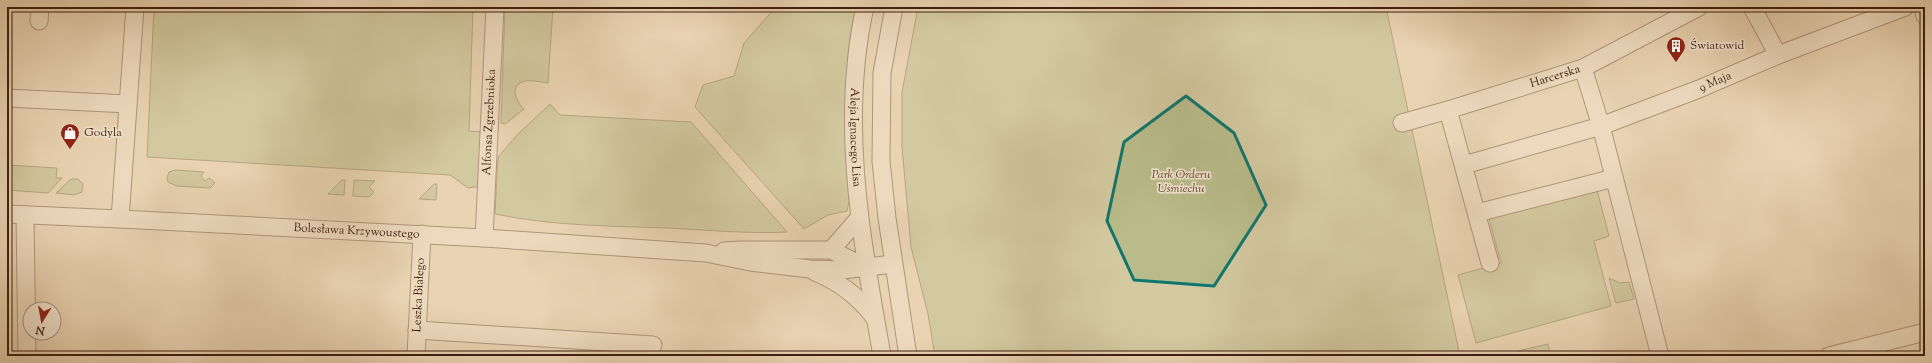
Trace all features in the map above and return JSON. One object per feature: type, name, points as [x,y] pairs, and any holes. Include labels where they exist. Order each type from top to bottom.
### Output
[{"type":"street","points":[[120,218],[135,7]]},
{"type":"street","name":"Alfonsa Zgrzebnioka","points":[[484,238],[495,7]]},
{"type":"street","name":"Aleja Ignacego Lisa","points":[[865,7],[860,30],[853,85],[853,122],[859,218],[866,268],[882,356]]},
{"type":"street","name":"Aleja Ignacego Lisa","points":[[894,7],[882,73],[881,161],[893,264],[908,356]]},
{"type":"street","name":"Harcerska","points":[[1402,123],[1583,68],[1699,7]]},
{"type":"street","points":[[1752,7],[1778,55]]},
{"type":"street","name":"9 Maja","points":[[1464,165],[1601,126],[1699,89],[1778,55],[1905,7]]},
{"type":"street","points":[[1923,7],[1925,16]]},
{"type":"street","points":[[1583,68],[1601,126],[1660,356]]},
{"type":"street","points":[[7,98],[128,104]]},
{"type":"street","points":[[1448,110],[1490,263]]},
{"type":"street","points":[[1477,213],[1614,178]]},
{"type":"street","name":"Bolesława Krzywoustego","points":[[7,214],[25,216],[120,218],[422,234],[706,253],[750,262],[810,269],[842,270],[866,268]]},
{"type":"street","points":[[25,216],[27,356]]},
{"type":"street","points":[[831,250],[859,218]]},
{"type":"street","name":"Leszka Białego","points":[[416,356],[422,234]]},
{"type":"street","name":"Bolesława Krzywoustego","points":[[706,253],[740,250],[831,250],[866,268]]},
{"type":"street","points":[[866,268],[893,264]]},
{"type":"street","name":"Bolesława Krzywoustego","points":[[810,269],[849,290],[863,302],[875,319]]},
{"type":"street","points":[[417,330],[653,345]]},
{"type":"street","points":[[1829,356],[1925,332]]},
{"type":"highlighted area","points":[[1186,96],[1234,133],[1266,205],[1214,286],[1134,280],[1107,221],[1124,142]]},
{"type":"green space","points":[[154,7],[473,7],[469,131],[483,132],[481,183],[476,187],[468,188],[450,175],[147,157]]},
{"type":"green space","points":[[505,7],[553,7],[548,83],[528,81],[518,84],[515,91],[519,103],[524,109],[505,124],[501,123]]},
{"type":"green space","points":[[776,7],[856,7],[851,31],[846,79],[849,201],[847,211],[828,215],[804,229],[695,107],[703,85],[734,76],[744,43]]},
{"type":"green space","name":"Park Orderu Uśmiechu","points":[[918,7],[1386,7],[1460,356],[935,356],[928,314],[911,247],[902,147],[902,92]]},
{"type":"green space","points":[[550,104],[560,115],[691,122],[787,232],[743,232],[582,225],[538,221],[495,214],[498,157],[518,134]]},
{"type":"green space","points":[[7,165],[57,168],[56,178],[62,178],[48,193],[7,190]]},
{"type":"green space","points":[[175,170],[204,172],[201,176],[205,181],[209,178],[215,183],[210,188],[177,186],[168,182],[167,178],[169,172]]},
{"type":"green space","points":[[71,179],[78,179],[83,184],[82,192],[74,195],[56,193]]},
{"type":"green space","points":[[342,180],[345,180],[344,195],[328,194]]},
{"type":"green space","points":[[354,180],[375,181],[369,187],[374,192],[369,197],[353,196]]},
{"type":"green space","points":[[434,184],[437,184],[436,200],[419,199]]},
{"type":"green space","points":[[1597,190],[1609,236],[1594,241],[1611,306],[1476,343],[1458,275],[1501,263],[1489,219]]},
{"type":"green space","points":[[1609,278],[1620,283],[1629,282],[1634,299],[1616,303]]},
{"type":"green space","points":[[1548,344],[1551,356],[1506,356],[1505,354]]},
{"type":"place","name":"Światowid","points":[[1676,63]]},
{"type":"place","name":"Godyla","points":[[70,150]]}]
